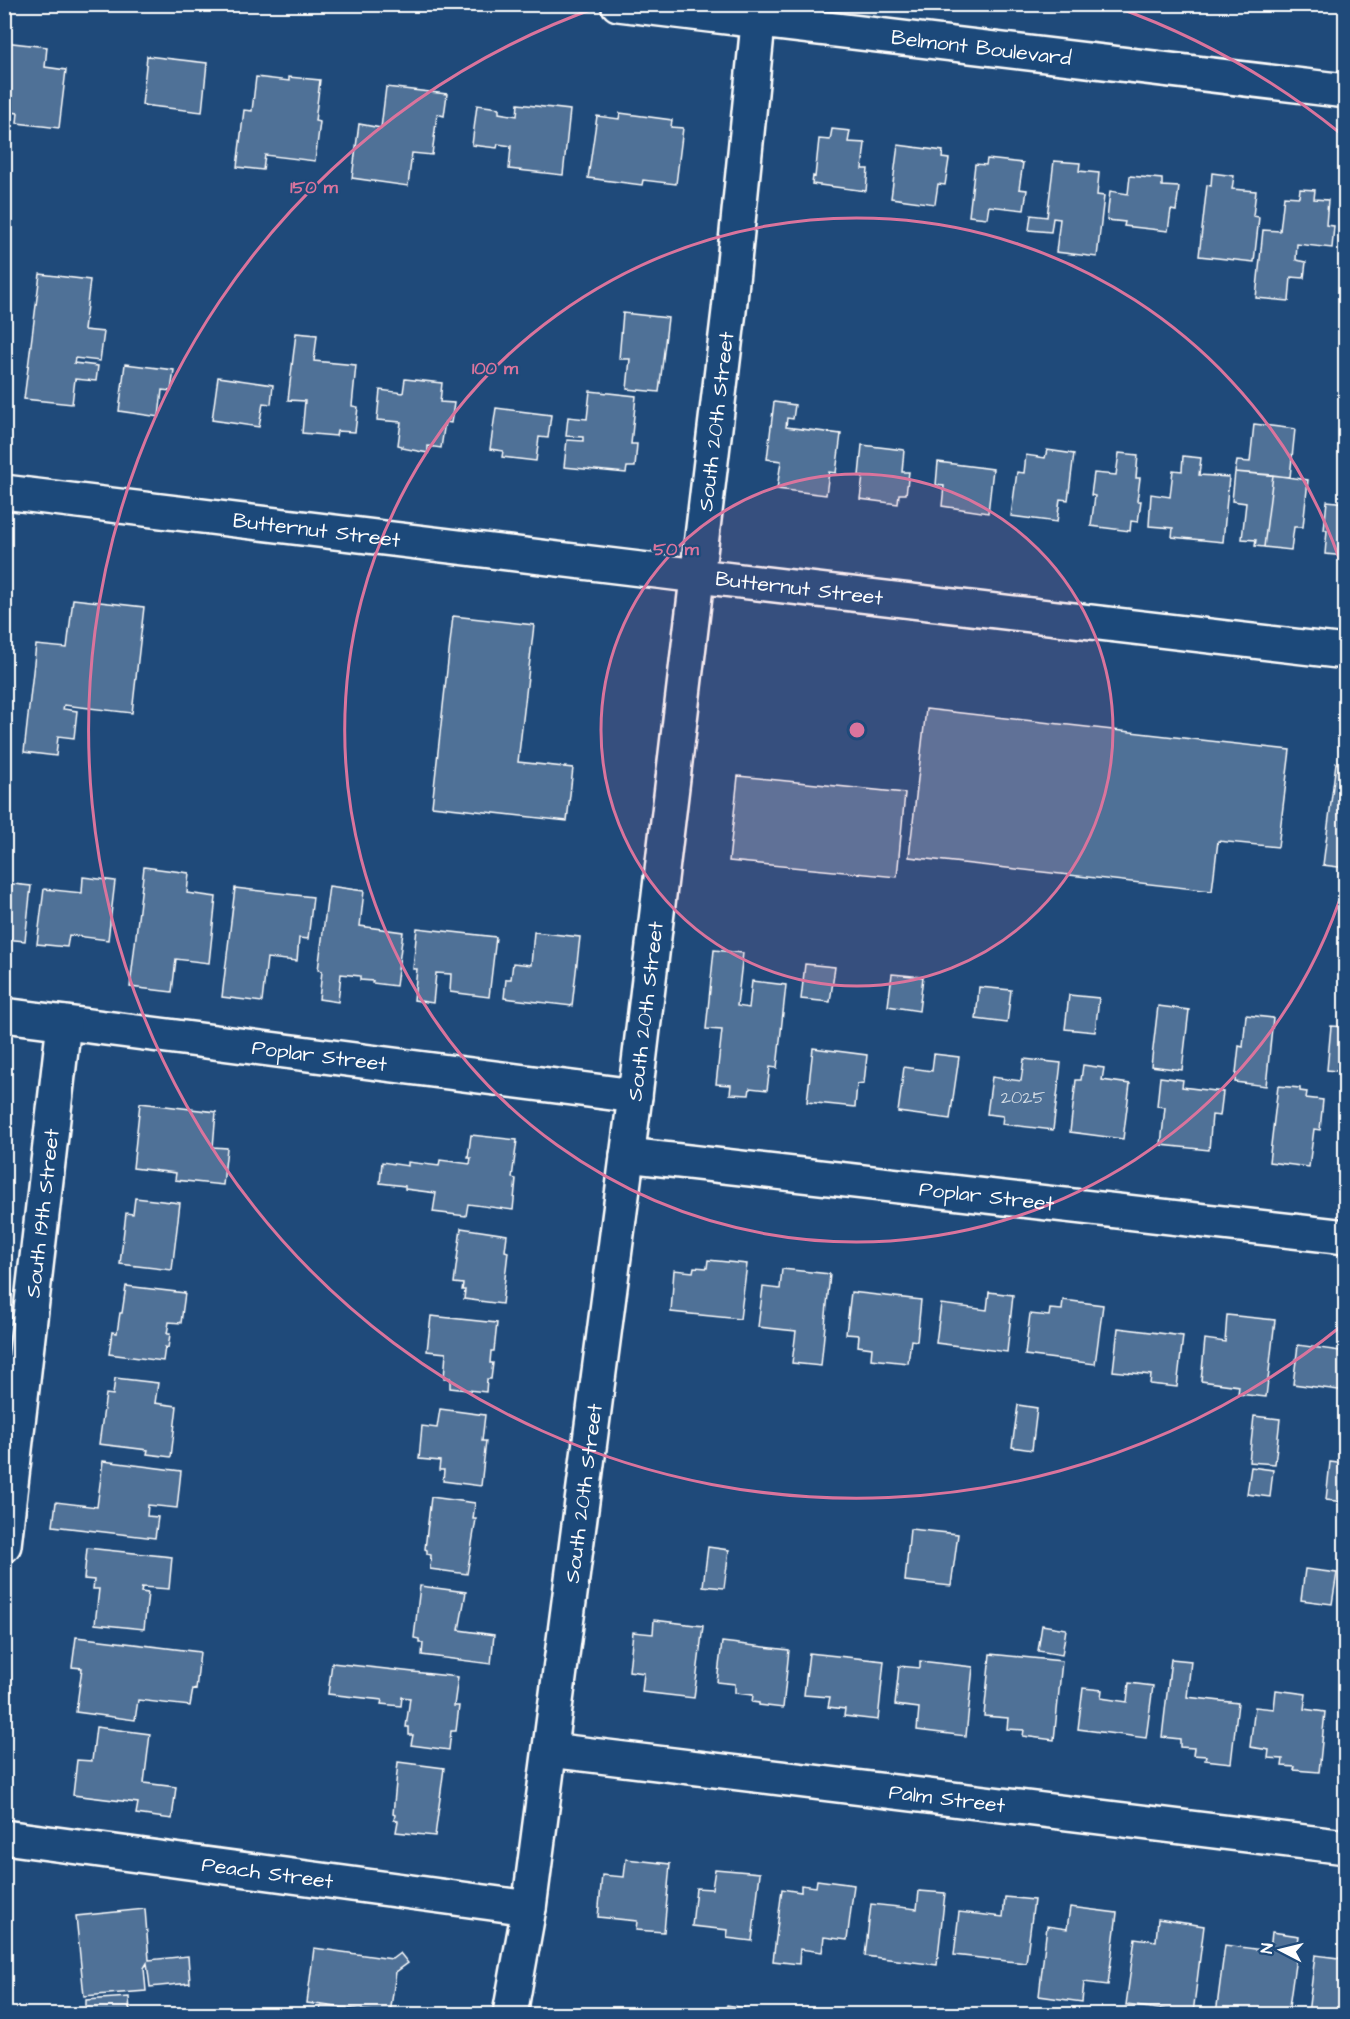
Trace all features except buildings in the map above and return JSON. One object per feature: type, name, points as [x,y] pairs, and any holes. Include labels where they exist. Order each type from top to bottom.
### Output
[{"type":"street","name":"Belmont Boulevard","points":[[618,4],[759,13],[1346,91]]},
{"type":"street","name":"South 20th Street","points":[[510,2014],[529,1908],[635,1096],[729,311],[759,13]]},
{"type":"street","name":"Butternut Street","points":[[4,492],[1346,652]]},
{"type":"street","name":"Poplar Street","points":[[4,1015],[635,1096]]},
{"type":"street","name":"South 19th Street","points":[[4,1545],[64,1023]]},
{"type":"street","name":"Poplar Street","points":[[627,1155],[1346,1238]]},
{"type":"street","name":"Palm Street","points":[[550,1750],[1346,1847]]},
{"type":"street","name":"Peach Street","points":[[4,1837],[529,1908]]}]
